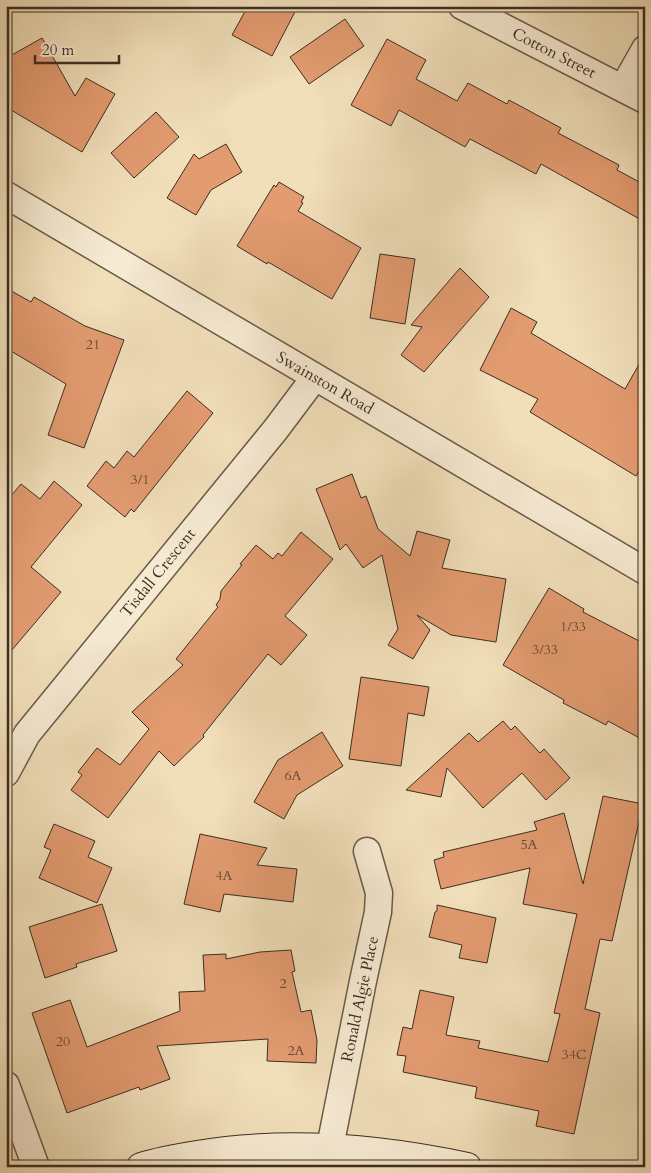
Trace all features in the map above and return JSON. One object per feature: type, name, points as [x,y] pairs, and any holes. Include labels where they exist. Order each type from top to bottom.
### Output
[{"type":"main road","points":[[141,1167],[158,1162],[224,1151],[300,1146],[420,1157],[467,1167]]},
{"type":"street","name":"Cotton Street","points":[[462,6],[634,94]]},
{"type":"street","points":[[634,94],[645,50]]},
{"type":"street","name":"Swainston Road","points":[[6,195],[645,571]]},
{"type":"street","name":"Tisdall Crescent","points":[[6,773],[27,734],[270,437],[315,377]]},
{"type":"street","name":"Ronald Algie Place","points":[[330,1148],[362,981],[378,912],[379,893],[367,851]]},
{"type":"street","points":[[6,1085],[36,1167]]},
{"type":"building","points":[[248,6],[298,6],[272,56],[232,35]]},
{"type":"building","points":[[345,19],[364,46],[309,84],[290,57]]},
{"type":"building","points":[[42,38],[75,96],[86,78],[115,94],[82,152],[6,107],[6,62],[10,56]]},
{"type":"building","points":[[387,39],[426,60],[416,79],[457,101],[468,83],[507,104],[509,100],[561,128],[558,133],[619,165],[617,170],[645,185],[645,222],[541,164],[536,174],[470,139],[465,147],[399,110],[391,126],[351,105]]},
{"type":"building","points":[[156,112],[179,137],[134,178],[111,153]]},
{"type":"building","points":[[226,144],[242,172],[211,190],[196,215],[167,198],[194,154],[199,159]]},
{"type":"building","points":[[279,182],[304,197],[298,211],[361,248],[332,299],[237,246],[274,185],[276,187]]},
{"type":"building","points":[[380,254],[415,259],[405,324],[370,318]]},
{"type":"building","points":[[460,268],[489,297],[424,372],[401,355],[422,327],[411,325]]},
{"type":"building","points":[[6,288],[31,302],[34,297],[85,326],[124,340],[84,448],[48,435],[66,384],[6,348]]},
{"type":"building","points":[[511,308],[537,322],[531,333],[625,389],[645,354],[645,461],[636,476],[530,412],[538,399],[480,370]]},
{"type":"building","points":[[187,391],[213,413],[134,512],[131,509],[125,517],[87,486],[106,461],[114,468],[127,451],[134,457]]},
{"type":"building","points":[[352,474],[361,498],[366,496],[378,529],[410,556],[417,531],[450,540],[442,568],[506,579],[496,642],[451,635],[417,615],[430,630],[413,659],[388,645],[398,629],[382,555],[363,568],[346,544],[340,550],[316,489]]},
{"type":"building","points":[[54,481],[82,505],[31,567],[61,592],[6,657],[6,502],[21,484],[40,499]]},
{"type":"building","points":[[301,532],[333,559],[285,616],[307,635],[281,665],[268,654],[203,735],[204,737],[174,766],[159,751],[108,818],[71,790],[82,775],[78,772],[97,748],[120,765],[149,729],[132,712],[183,665],[176,659],[218,607],[216,605],[220,599],[221,591],[256,545],[273,559],[278,553],[282,556]]},
{"type":"building","points":[[549,588],[584,609],[583,612],[645,644],[645,741],[608,721],[606,725],[563,703],[564,700],[503,665]]},
{"type":"building","points":[[361,677],[429,687],[424,716],[408,713],[401,766],[349,759]]},
{"type":"building","points":[[503,721],[511,730],[515,726],[540,753],[544,749],[570,778],[546,800],[522,773],[483,808],[447,768],[441,797],[406,790],[469,733],[478,742]]},
{"type":"building","points":[[322,732],[343,766],[297,795],[284,819],[254,802],[278,760]]},
{"type":"building","points":[[603,796],[643,804],[612,941],[600,939],[585,1009],[600,1013],[574,1134],[536,1126],[539,1111],[475,1098],[477,1087],[403,1072],[406,1056],[397,1055],[403,1027],[412,1029],[420,990],[454,997],[446,1035],[480,1041],[478,1048],[548,1062],[560,1014],[554,1013],[577,914],[523,904],[530,868],[441,889],[434,860],[444,857],[443,852],[537,830],[534,822],[564,813],[583,884]]},
{"type":"building","points":[[54,824],[95,841],[88,857],[112,868],[97,903],[39,878],[51,850],[44,847]]},
{"type":"building","points":[[200,834],[267,848],[257,865],[297,869],[293,902],[224,894],[220,912],[184,904]]},
{"type":"building","points":[[102,904],[117,951],[76,964],[77,967],[45,978],[29,927]]},
{"type":"building","points":[[437,905],[496,918],[487,963],[459,958],[462,945],[429,937]]},
{"type":"building","points":[[291,950],[295,971],[292,972],[301,1012],[311,1010],[317,1040],[316,1063],[267,1061],[268,1039],[157,1046],[170,1079],[140,1090],[139,1087],[67,1113],[32,1013],[70,1000],[87,1047],[180,1011],[179,992],[205,991],[203,955],[226,954],[226,959],[260,952]]}]
